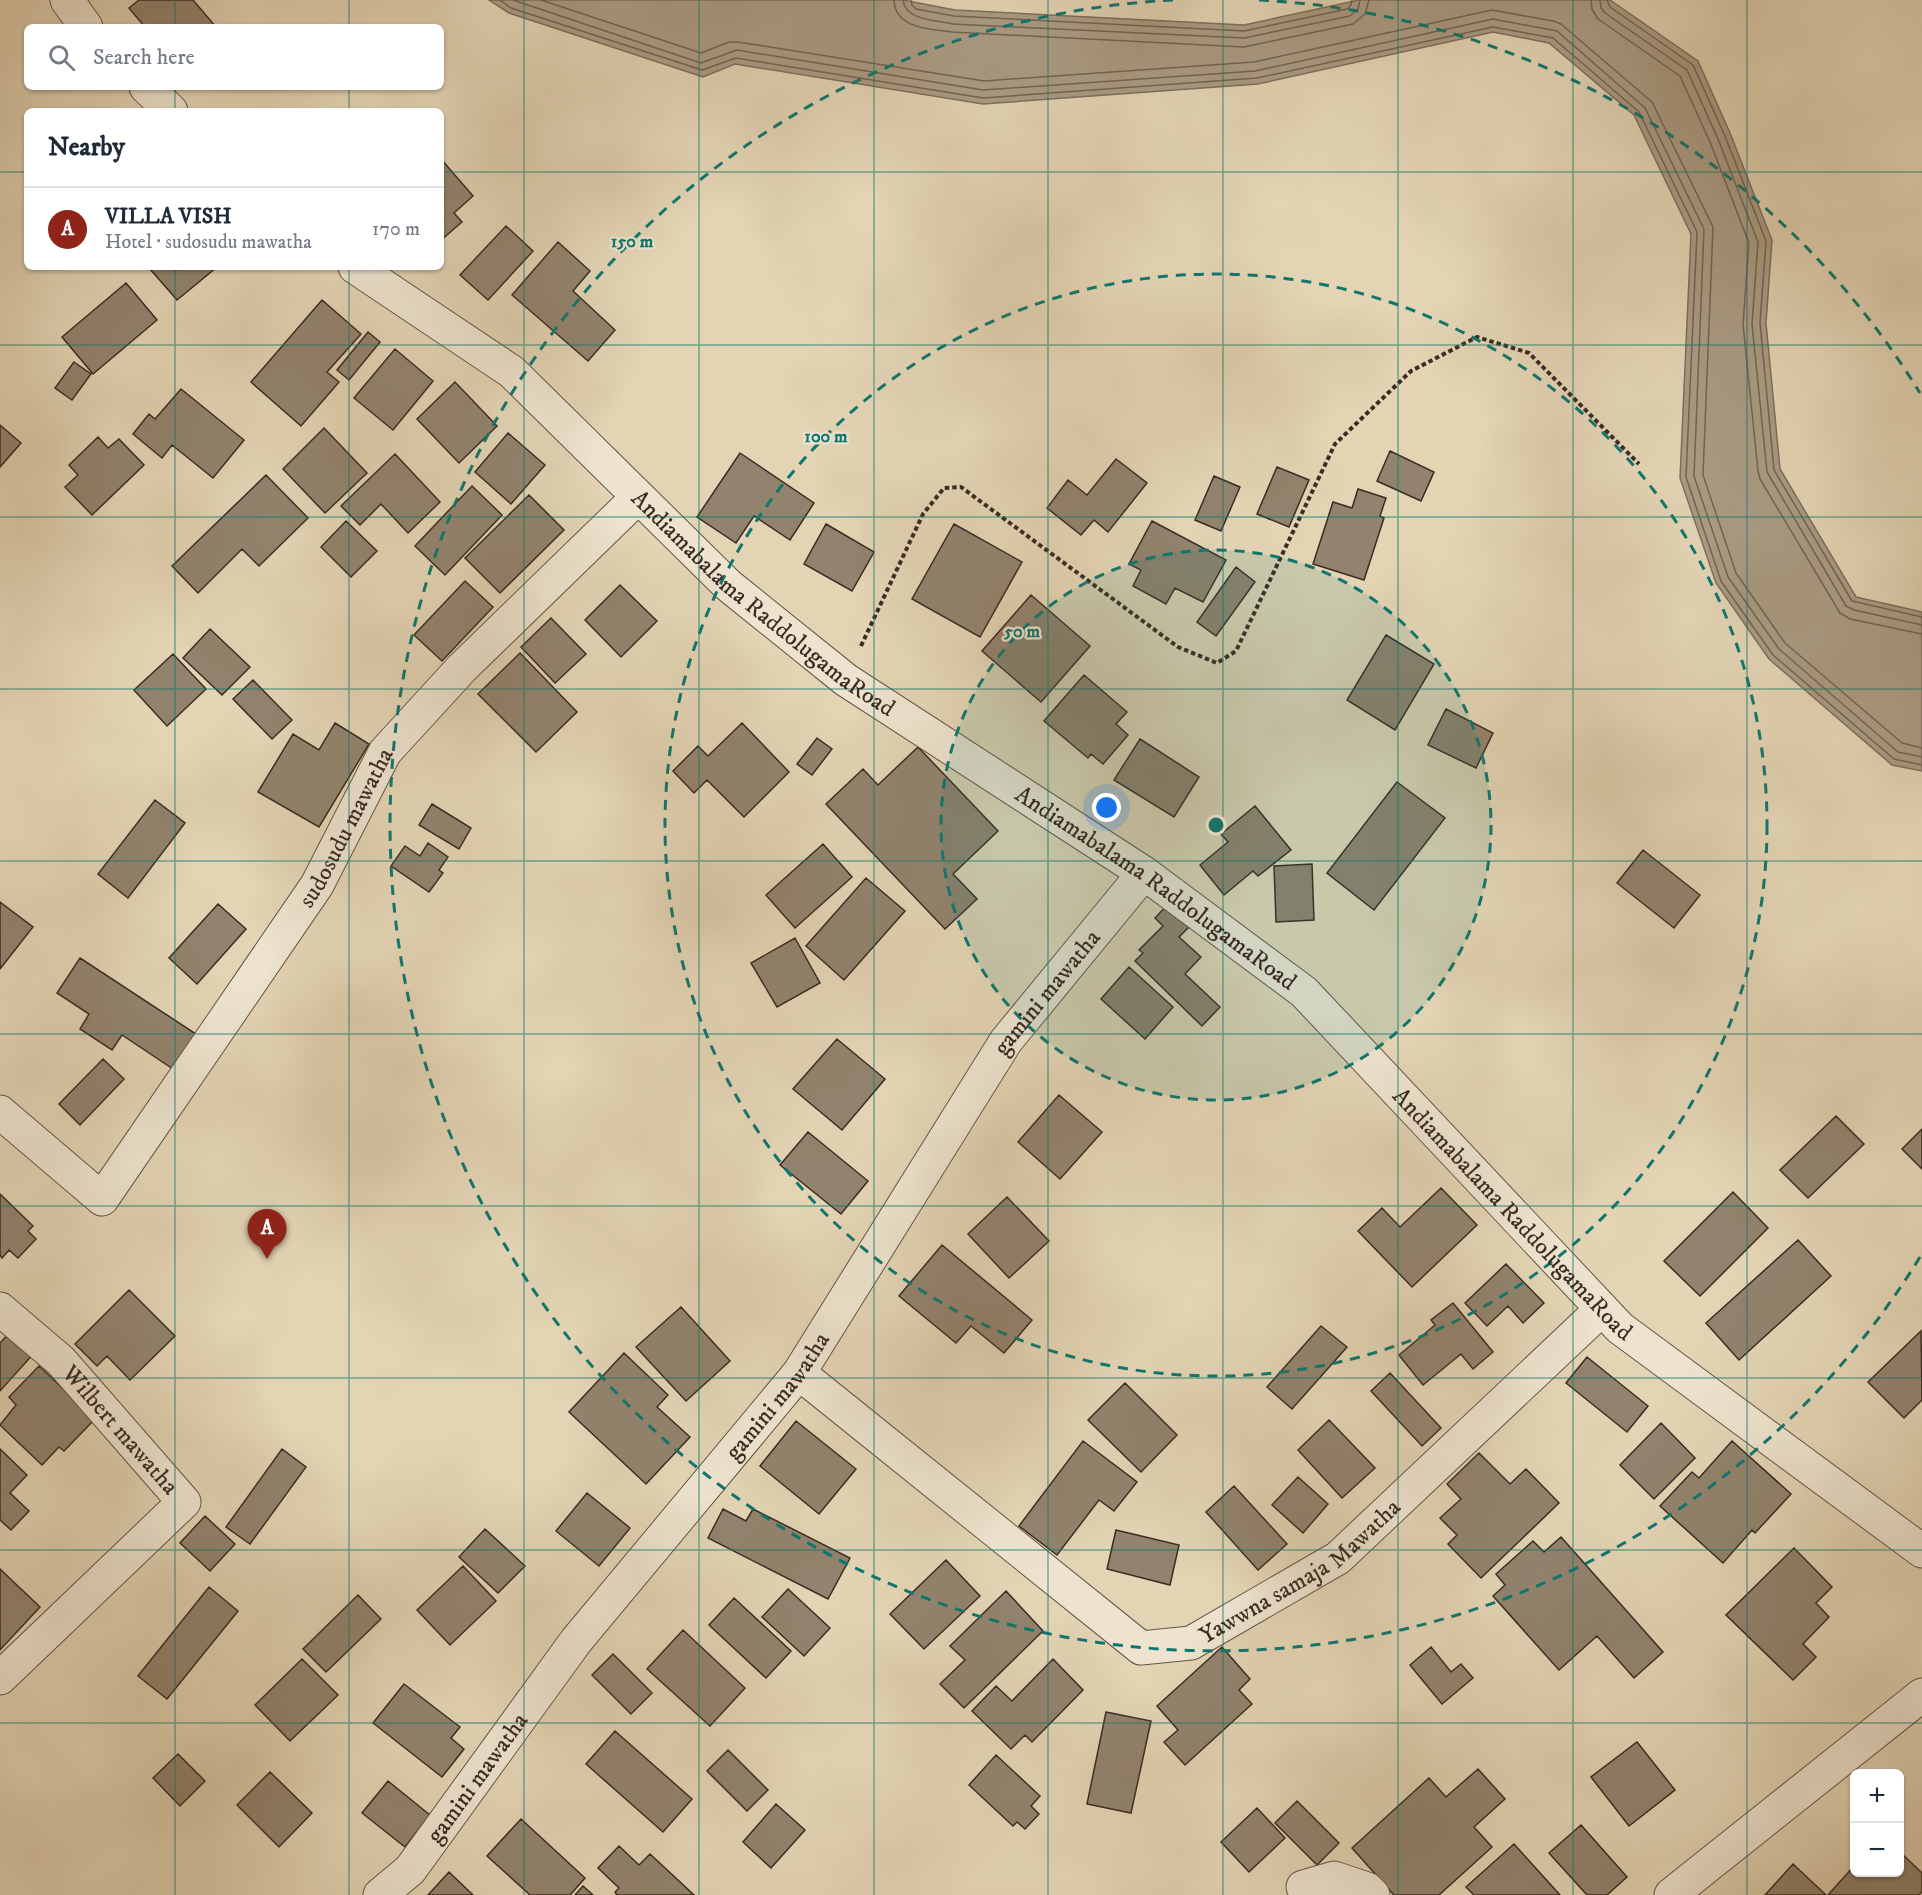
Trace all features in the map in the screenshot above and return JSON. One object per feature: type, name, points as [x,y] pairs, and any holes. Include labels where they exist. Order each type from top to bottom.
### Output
[{"type":"street","points":[[67,0],[84,24]]},
{"type":"street","points":[[149,90],[168,108]]},
{"type":"street","name":"Andiamabalama RaddolugamaRoad","points":[[359,270],[512,372],[728,585],[846,680],[1144,873],[1304,992],[1620,1328],[1922,1551]]},
{"type":"street","name":"sudosudu mawatha","points":[[0,1112],[102,1199],[317,885],[385,752],[462,668],[638,497]]},
{"type":"street","name":"gamini mawatha","points":[[380,1895],[410,1870],[576,1641],[799,1373],[1006,1041],[1144,873]]},
{"type":"street","name":"Wilbert mawatha","points":[[0,1309],[61,1361],[184,1502],[0,1678]]},
{"type":"street","name":"Yawwna samaja Mawatha","points":[[799,1373],[1141,1648],[1191,1643],[1338,1558],[1602,1309]]},
{"type":"street","points":[[1671,1895],[1922,1695]]},
{"type":"street","points":[[1303,1887],[1334,1878],[1367,1889],[1373,1895]]},
{"type":"path","points":[[846,680],[923,514],[944,488],[961,487],[1178,646],[1218,663],[1236,651],[1335,444],[1412,371],[1477,337],[1529,353],[1639,464]]},
{"type":"water","points":[[489,0],[903,0],[955,10],[1244,25],[1359,0],[1610,0],[1698,61],[1730,133],[1772,240],[1766,323],[1780,469],[1856,597],[1922,612],[1922,771],[1892,765],[1769,659],[1716,583],[1680,478],[1691,234],[1634,115],[1549,43],[1493,32],[1258,84],[983,104],[735,64],[703,77],[509,13]]},
{"type":"building","points":[[139,0],[193,0],[213,24],[142,24],[129,8]]},
{"type":"building","points":[[444,162],[473,196],[454,213],[462,222],[444,237]]},
{"type":"building","points":[[506,226],[533,251],[488,300],[460,275]]},
{"type":"building","points":[[558,242],[590,271],[573,291],[615,330],[588,361],[512,295]]},
{"type":"building","points":[[151,270],[213,270],[177,300]]},
{"type":"building","points":[[126,283],[157,320],[93,374],[62,337]]},
{"type":"building","points":[[322,300],[361,334],[327,372],[339,382],[301,426],[251,382]]},
{"type":"building","points":[[368,332],[380,342],[349,380],[337,370]]},
{"type":"building","points":[[395,349],[433,381],[393,430],[354,398]]},
{"type":"building","points":[[74,362],[91,374],[72,400],[55,388]]},
{"type":"building","points":[[455,382],[497,426],[459,463],[417,419]]},
{"type":"building","points":[[181,389],[244,440],[213,478],[172,445],[162,458],[133,434],[149,414],[155,419]]},
{"type":"building","points":[[0,425],[21,443],[0,467]]},
{"type":"building","points":[[324,428],[367,473],[325,513],[283,469]]},
{"type":"building","points":[[508,433],[545,465],[511,504],[475,472]]},
{"type":"building","points":[[98,437],[108,448],[119,439],[144,465],[92,515],[65,487],[78,475],[69,465]]},
{"type":"building","points":[[1390,451],[1434,472],[1421,501],[1377,481]]},
{"type":"building","points":[[740,453],[814,503],[790,540],[754,516],[736,543],[697,517]]},
{"type":"building","points":[[395,454],[440,502],[408,533],[381,504],[360,525],[341,506]]},
{"type":"building","points":[[1116,459],[1147,483],[1108,532],[1094,520],[1081,535],[1047,508],[1068,480],[1087,495]]},
{"type":"building","points":[[1277,467],[1309,480],[1289,527],[1257,514]]},
{"type":"building","points":[[266,475],[308,518],[259,566],[242,549],[198,593],[172,566]]},
{"type":"building","points":[[1214,476],[1240,487],[1221,531],[1195,520]]},
{"type":"building","points":[[472,486],[502,515],[445,575],[415,546]]},
{"type":"building","points":[[1358,489],[1386,498],[1380,516],[1384,518],[1364,580],[1313,564],[1333,502],[1352,508]]},
{"type":"building","points":[[529,495],[564,530],[500,593],[465,558]]},
{"type":"building","points":[[346,521],[377,551],[351,577],[321,547]]},
{"type":"building","points":[[1152,521],[1226,560],[1203,602],[1175,588],[1166,604],[1133,586],[1141,570],[1129,564]]},
{"type":"building","points":[[826,524],[874,552],[852,591],[804,564]]},
{"type":"building","points":[[954,524],[1022,562],[980,637],[912,599]]},
{"type":"building","points":[[1236,567],[1255,582],[1216,636],[1197,622]]},
{"type":"building","points":[[465,581],[493,607],[442,661],[414,635]]},
{"type":"building","points":[[620,585],[657,621],[621,657],[585,620]]},
{"type":"building","points":[[1031,595],[1090,646],[1041,702],[982,651]]},
{"type":"building","points":[[551,618],[586,654],[555,683],[521,647]]},
{"type":"building","points":[[210,629],[250,667],[222,695],[183,658]]},
{"type":"building","points":[[1386,635],[1434,664],[1395,730],[1347,700]]},
{"type":"building","points":[[520,653],[577,712],[536,752],[478,694]]},
{"type":"building","points":[[173,654],[206,689],[167,726],[134,690]]},
{"type":"building","points":[[1084,675],[1127,712],[1116,724],[1128,735],[1103,764],[1091,754],[1088,758],[1044,721]]},
{"type":"building","points":[[253,680],[292,720],[272,739],[233,699]]},
{"type":"building","points":[[1446,709],[1493,733],[1476,768],[1428,745]]},
{"type":"building","points":[[335,723],[369,744],[319,827],[258,792],[293,734],[319,750]]},
{"type":"building","points":[[742,723],[789,772],[744,817],[707,780],[694,793],[673,771],[698,746],[708,756]]},
{"type":"building","points":[[817,738],[832,749],[812,775],[797,764]]},
{"type":"building","points":[[1140,739],[1199,777],[1174,817],[1114,780]]},
{"type":"building","points":[[918,747],[998,831],[953,874],[977,899],[945,929],[826,804],[863,769],[878,785]]},
{"type":"building","points":[[1397,782],[1445,818],[1374,910],[1327,873]]},
{"type":"building","points":[[155,800],[185,823],[128,898],[98,874]]},
{"type":"building","points":[[432,804],[471,828],[459,849],[419,825]]},
{"type":"building","points":[[1255,806],[1291,850],[1258,876],[1253,871],[1224,895],[1200,865],[1228,842],[1221,834]]},
{"type":"building","points":[[428,843],[448,857],[439,870],[443,873],[429,892],[391,866],[405,846],[420,856]]},
{"type":"building","points":[[823,844],[852,877],[795,928],[766,895]]},
{"type":"building","points":[[1643,850],[1700,895],[1674,928],[1617,883]]},
{"type":"building","points":[[1312,864],[1314,920],[1276,922],[1274,866]]},
{"type":"building","points":[[866,878],[905,911],[844,980],[806,946]]},
{"type":"building","points":[[0,902],[33,927],[0,969]]},
{"type":"building","points":[[1169,903],[1191,925],[1179,937],[1201,957],[1185,974],[1220,1007],[1202,1026],[1135,961],[1143,953],[1139,950],[1163,926],[1155,918]]},
{"type":"building","points":[[218,904],[246,929],[197,984],[169,958]]},
{"type":"building","points":[[795,938],[820,983],[777,1007],[751,963]]},
{"type":"building","points":[[80,958],[199,1036],[176,1071],[122,1035],[112,1050],[80,1029],[89,1014],[57,993]]},
{"type":"building","points":[[1129,967],[1173,1007],[1145,1039],[1101,999]]},
{"type":"building","points":[[837,1039],[885,1079],[842,1130],[793,1089]]},
{"type":"building","points":[[103,1059],[124,1079],[80,1125],[59,1104]]},
{"type":"building","points":[[1059,1095],[1102,1132],[1060,1179],[1018,1142]]},
{"type":"building","points":[[1836,1116],[1864,1144],[1808,1198],[1780,1170]]},
{"type":"building","points":[[1922,1129],[1922,1169],[1902,1149]]},
{"type":"building","points":[[808,1132],[868,1181],[841,1214],[780,1165]]},
{"type":"building","points":[[1441,1188],[1477,1225],[1412,1287],[1358,1231],[1382,1208],[1400,1227]]},
{"type":"building","points":[[1733,1192],[1768,1228],[1700,1296],[1664,1261]]},
{"type":"building","points":[[0,1194],[33,1226],[28,1231],[36,1239],[18,1258],[9,1250],[2,1258],[0,1255]]},
{"type":"building","points":[[1007,1197],[1049,1241],[1009,1278],[968,1234]]},
{"type":"building","points":[[1798,1240],[1831,1276],[1739,1360],[1706,1323]]},
{"type":"building","points":[[942,1245],[1032,1320],[1004,1353],[971,1326],[956,1343],[899,1296]]},
{"type":"building","points":[[1506,1264],[1544,1303],[1523,1323],[1508,1306],[1487,1326],[1465,1303]]},
{"type":"building","points":[[129,1290],[175,1336],[130,1380],[107,1356],[97,1366],[75,1344]]},
{"type":"building","points":[[1453,1303],[1493,1352],[1473,1369],[1461,1354],[1423,1385],[1399,1355],[1435,1325],[1431,1320]]},
{"type":"building","points":[[681,1307],[730,1361],[686,1401],[636,1347]]},
{"type":"building","points":[[1321,1326],[1347,1347],[1292,1409],[1267,1387]]},
{"type":"building","points":[[11,1331],[35,1352],[0,1391],[0,1343]]},
{"type":"building","points":[[1921,1331],[1922,1400],[1904,1418],[1868,1382]]},
{"type":"building","points":[[624,1353],[668,1395],[657,1407],[690,1437],[646,1484],[569,1412]]},
{"type":"building","points":[[1587,1357],[1648,1406],[1627,1432],[1566,1383]]},
{"type":"building","points":[[39,1366],[95,1419],[64,1451],[59,1447],[42,1465],[0,1425],[16,1405],[9,1397]]},
{"type":"building","points":[[1390,1373],[1441,1428],[1422,1446],[1371,1391]]},
{"type":"building","points":[[1125,1383],[1177,1435],[1141,1472],[1088,1420]]},
{"type":"building","points":[[1329,1420],[1375,1468],[1342,1498],[1298,1450]]},
{"type":"building","points":[[796,1421],[856,1469],[819,1514],[760,1466]]},
{"type":"building","points":[[1661,1423],[1695,1458],[1654,1499],[1620,1465]]},
{"type":"building","points":[[1083,1441],[1137,1482],[1114,1511],[1099,1500],[1057,1555],[1019,1526]]},
{"type":"building","points":[[1732,1441],[1791,1494],[1755,1533],[1752,1530],[1723,1563],[1660,1506],[1692,1472],[1699,1478]]},
{"type":"building","points":[[0,1449],[27,1475],[10,1493],[29,1511],[11,1530],[0,1520]]},
{"type":"building","points":[[282,1449],[306,1467],[250,1544],[226,1527]]},
{"type":"building","points":[[1479,1453],[1510,1484],[1526,1469],[1559,1503],[1481,1578],[1448,1544],[1457,1535],[1440,1518],[1461,1499],[1447,1484]]},
{"type":"building","points":[[1298,1477],[1328,1504],[1303,1533],[1272,1505]]},
{"type":"building","points":[[1234,1486],[1287,1544],[1258,1570],[1206,1512]]},
{"type":"building","points":[[587,1493],[630,1528],[599,1566],[556,1531]]},
{"type":"building","points":[[723,1509],[746,1521],[753,1509],[850,1558],[828,1599],[708,1538]]},
{"type":"building","points":[[205,1516],[235,1544],[210,1571],[180,1543]]},
{"type":"building","points":[[485,1529],[525,1566],[498,1593],[459,1557]]},
{"type":"building","points":[[1116,1530],[1179,1545],[1170,1585],[1107,1569]]},
{"type":"building","points":[[1561,1537],[1663,1652],[1634,1678],[1597,1636],[1559,1670],[1493,1596],[1505,1585],[1496,1574],[1533,1541],[1544,1552]]},
{"type":"building","points":[[1794,1548],[1832,1587],[1816,1603],[1829,1617],[1803,1644],[1816,1657],[1793,1680],[1726,1615]]},
{"type":"building","points":[[946,1560],[980,1596],[924,1649],[890,1614]]},
{"type":"building","points":[[463,1566],[496,1601],[450,1645],[417,1610]]},
{"type":"building","points":[[0,1569],[40,1607],[0,1650]]},
{"type":"building","points":[[209,1587],[238,1611],[167,1699],[138,1676]]},
{"type":"building","points":[[788,1589],[830,1628],[804,1656],[762,1617]]},
{"type":"building","points":[[1006,1591],[1043,1631],[964,1708],[940,1684],[965,1660],[950,1646]]},
{"type":"building","points":[[358,1595],[381,1619],[326,1672],[303,1649]]},
{"type":"building","points":[[734,1598],[791,1651],[766,1678],[709,1625]]},
{"type":"building","points":[[683,1630],[745,1688],[710,1726],[647,1669]]},
{"type":"building","points":[[1222,1647],[1250,1679],[1239,1690],[1252,1704],[1185,1765],[1164,1742],[1178,1730],[1157,1706]]},
{"type":"building","points":[[1431,1647],[1451,1672],[1461,1664],[1473,1678],[1442,1704],[1410,1665]]},
{"type":"building","points":[[613,1654],[652,1693],[631,1714],[592,1675]]},
{"type":"building","points":[[302,1659],[338,1695],[290,1741],[255,1705]]},
{"type":"building","points":[[1053,1659],[1083,1690],[1032,1742],[1025,1735],[1011,1749],[972,1711],[996,1686],[1012,1701]]},
{"type":"building","points":[[404,1684],[460,1727],[451,1738],[464,1749],[442,1777],[373,1723]]},
{"type":"building","points":[[1106,1712],[1151,1721],[1131,1813],[1087,1804]]},
{"type":"building","points":[[615,1731],[692,1799],[663,1832],[586,1764]]},
{"type":"building","points":[[1637,1742],[1675,1790],[1629,1826],[1591,1777]]},
{"type":"building","points":[[728,1750],[768,1790],[747,1811],[707,1771]]},
{"type":"building","points":[[178,1754],[205,1781],[180,1806],[153,1778]]},
{"type":"building","points":[[996,1755],[1040,1796],[1031,1806],[1039,1814],[1025,1829],[1017,1822],[1013,1826],[969,1785]]},
{"type":"building","points":[[1478,1769],[1505,1799],[1474,1827],[1492,1847],[1439,1895],[1394,1895],[1352,1848],[1429,1778],[1446,1797]]},
{"type":"building","points":[[270,1772],[312,1813],[279,1847],[237,1805]]},
{"type":"building","points":[[388,1781],[430,1815],[405,1847],[362,1813]]},
{"type":"building","points":[[1297,1801],[1339,1843],[1317,1865],[1275,1823]]},
{"type":"building","points":[[776,1804],[805,1830],[771,1868],[743,1842]]},
{"type":"building","points":[[1257,1808],[1285,1838],[1249,1872],[1221,1842]]},
{"type":"building","points":[[521,1819],[585,1878],[570,1895],[530,1895],[487,1856]]},
{"type":"building","points":[[1581,1825],[1627,1877],[1607,1895],[1587,1895],[1549,1853]]},
{"type":"building","points":[[1514,1844],[1560,1895],[1474,1895],[1466,1887]]},
{"type":"building","points":[[619,1846],[639,1865],[650,1854],[694,1895],[617,1895],[615,1892],[619,1888],[598,1868]]},
{"type":"building","points":[[1904,1856],[1922,1873],[1922,1892],[1919,1895],[1828,1895],[1850,1870],[1850,1877],[1904,1877]]},
{"type":"building","points":[[1793,1864],[1826,1895],[1765,1895]]},
{"type":"building","points":[[449,1872],[473,1895],[428,1895]]},
{"type":"building","points":[[583,1886],[593,1895],[575,1895]]},
{"type":"place","name":"VILLA VISH","points":[[267,1259]]}]
